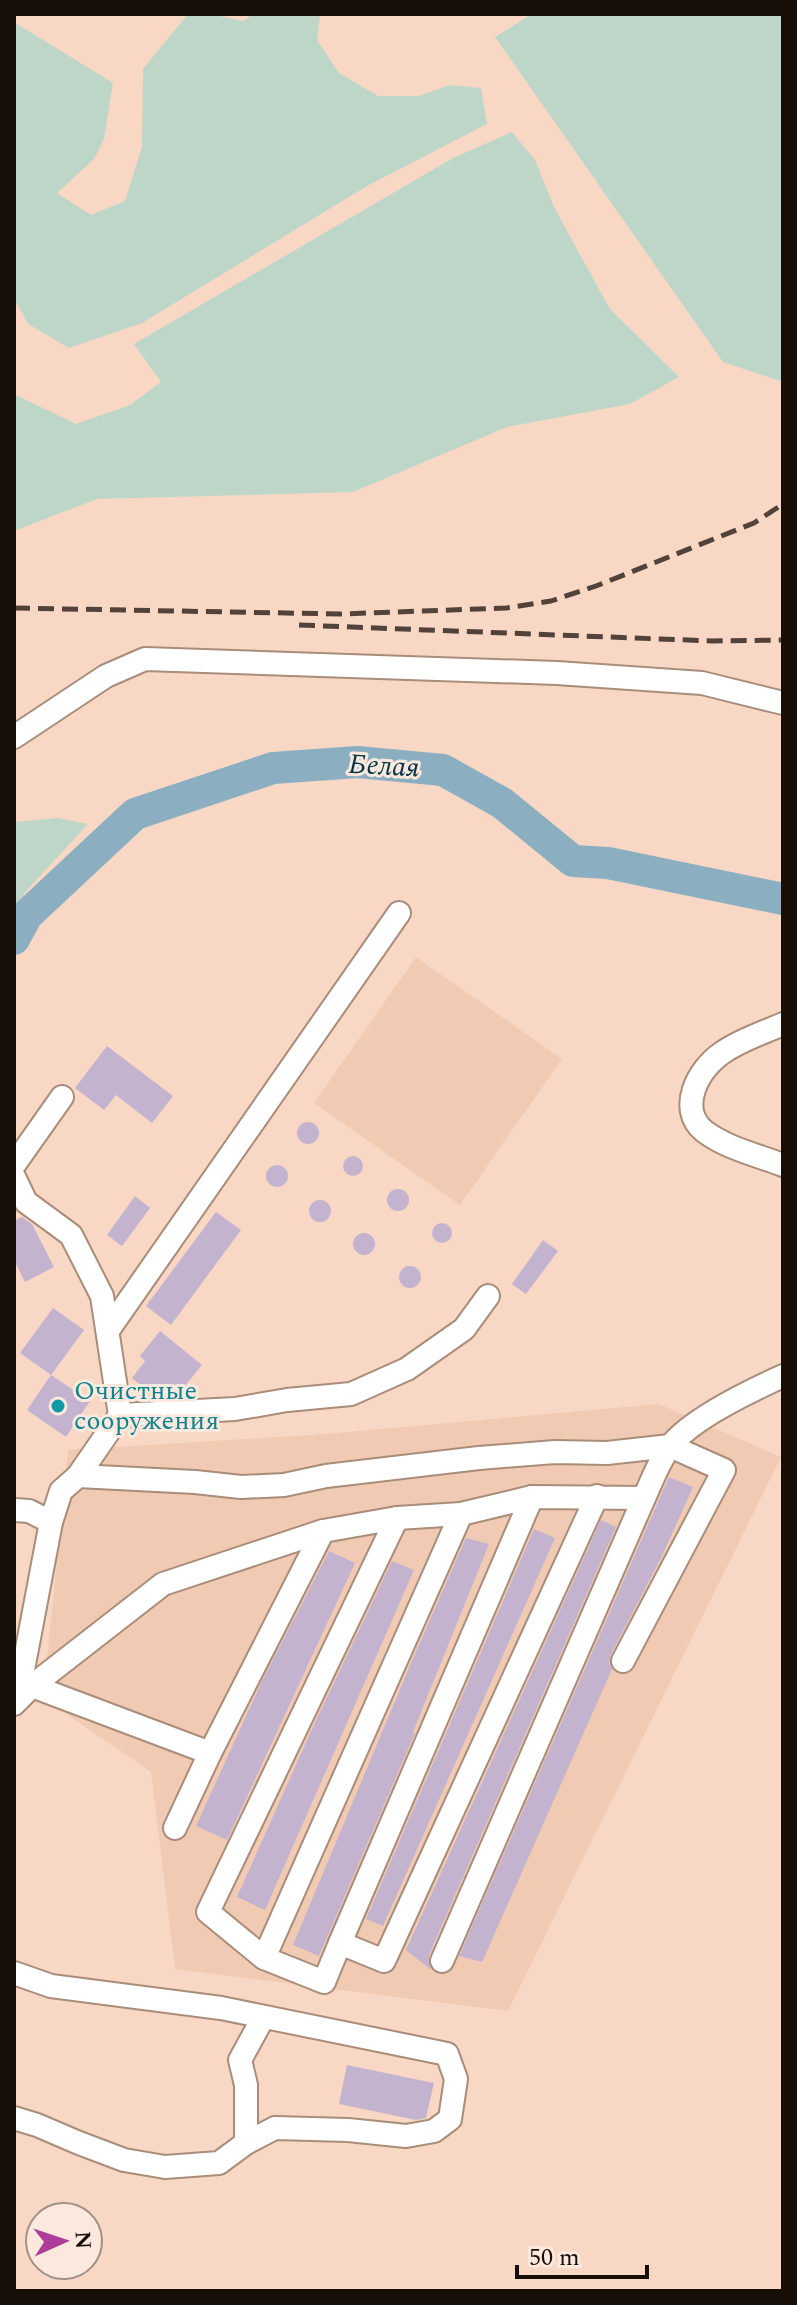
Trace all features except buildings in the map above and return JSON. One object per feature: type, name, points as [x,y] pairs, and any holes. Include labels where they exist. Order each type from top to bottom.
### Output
[{"type":"street","points":[[14,737],[106,676],[145,659],[557,673],[702,683],[783,703]]},
{"type":"street","points":[[109,1329],[399,913]]},
{"type":"street","points":[[783,1024],[720,1054],[700,1076],[692,1095],[691,1109],[702,1129],[724,1143],[783,1165]]},
{"type":"street","points":[[14,1165],[62,1097]]},
{"type":"street","points":[[14,1177],[26,1202],[71,1235],[102,1296],[120,1415],[78,1476],[61,1491],[51,1522],[22,1675],[23,1688]]},
{"type":"street","points":[[120,1415],[235,1409],[351,1394],[407,1369],[464,1329],[488,1296]]},
{"type":"street","points":[[442,1961],[644,1498],[670,1446],[684,1431],[740,1396],[783,1376]]},
{"type":"street","points":[[78,1476],[241,1487],[284,1485],[326,1476],[479,1458],[555,1452],[607,1453],[670,1446],[724,1470],[623,1661]]},
{"type":"street","points":[[340,1943],[384,1961],[597,1496]]},
{"type":"street","points":[[14,1704],[23,1688],[163,1584],[323,1531],[397,1518],[461,1514],[532,1497],[644,1498]]},
{"type":"street","points":[[397,1518],[208,1912],[264,1958],[324,1982],[532,1497]]},
{"type":"street","points":[[14,1510],[29,1511],[51,1522]]},
{"type":"street","points":[[264,1958],[461,1514]]},
{"type":"street","points":[[175,1828],[323,1531]]},
{"type":"street","points":[[23,1688],[210,1753]]},
{"type":"street","points":[[14,1973],[51,1986],[221,2008],[447,2054],[456,2079],[450,2119],[434,2131],[406,2136],[348,2130],[275,2128],[246,2143],[219,2163],[165,2167],[124,2160],[14,2118]]},
{"type":"street","points":[[246,2143],[246,2085],[240,2060],[263,2018]]},
{"type":"shaded area","points":[[416,957],[562,1059],[460,1205],[314,1103]]},
{"type":"shaded area","points":[[659,1404],[781,1457],[508,2011],[175,1969],[151,1772],[43,1698],[68,1450],[325,1434]]},
{"type":"green space","points":[[188,14],[210,14],[243,21],[253,14],[320,14],[317,40],[339,73],[378,96],[419,96],[449,85],[481,88],[487,124],[367,186],[142,323],[69,348],[28,324],[14,298],[14,22],[113,83],[104,139],[94,159],[57,193],[91,215],[125,201],[142,147],[143,69]]},
{"type":"green space","points":[[532,14],[783,14],[783,382],[723,362],[495,37]]},
{"type":"green space","points":[[512,132],[535,160],[555,209],[610,309],[679,377],[630,404],[507,427],[353,492],[97,499],[14,531],[14,394],[76,424],[130,405],[161,382],[134,344],[453,158]]},
{"type":"green space","points":[[58,818],[88,824],[14,908],[14,822]]},
{"type":"waterway","name":"Белая","points":[[14,939],[27,915],[135,814],[273,768],[358,762],[443,770],[502,803],[573,861],[608,863],[783,899]]},
{"type":"railway","points":[[14,608],[340,614],[506,608],[551,601],[596,586],[754,523],[783,504]]},
{"type":"railway","points":[[299,625],[712,641],[783,640]]},
{"type":"place","name":"Очистные сооружения","points":[[58,1406]]}]
